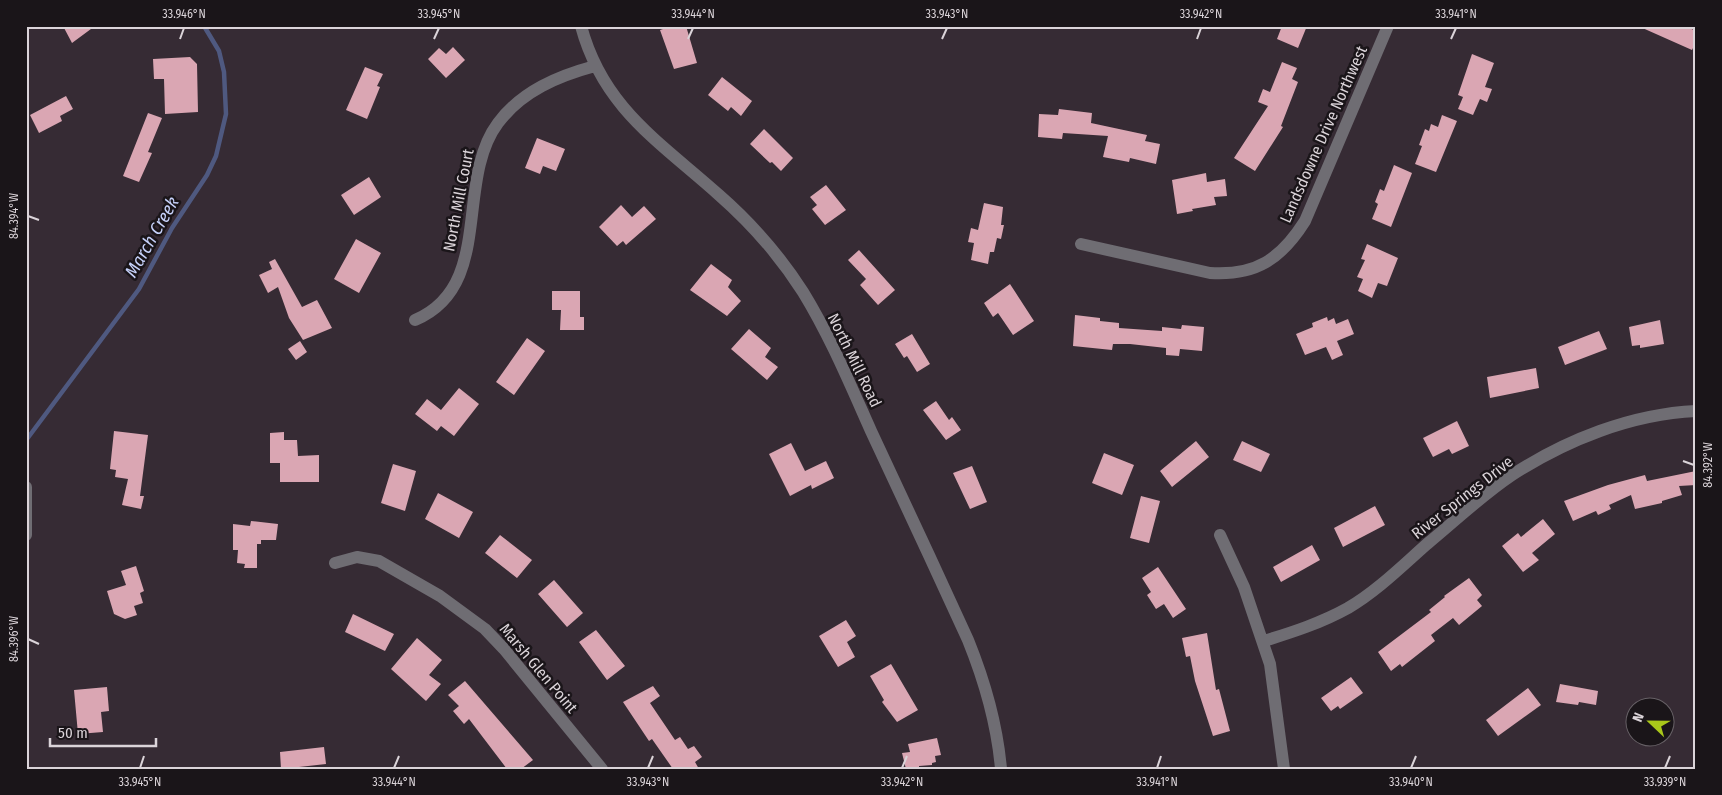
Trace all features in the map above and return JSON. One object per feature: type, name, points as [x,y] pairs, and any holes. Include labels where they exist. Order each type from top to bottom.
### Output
[{"type":"street","name":"North Mill Road","points":[[581,26],[595,66],[623,109],[661,146],[743,218],[775,254],[802,292],[830,343],[968,640],[983,676],[996,724],[1001,769]]},
{"type":"street","name":"Landsdowne Drive Northwest","points":[[1081,244],[1217,274],[1242,272],[1261,266],[1277,256],[1291,244],[1305,221],[1388,26]]},
{"type":"street","name":"North Mill Court","points":[[415,320],[440,306],[457,282],[470,238],[479,164],[487,140],[498,123],[513,106],[540,87],[566,74],[595,66]]},
{"type":"street","name":"River Springs Drive","points":[[1264,641],[1307,628],[1348,608],[1370,593],[1486,494],[1512,475],[1564,446],[1619,425],[1657,416],[1696,411]]},
{"type":"street","points":[[26,487],[26,535]]},
{"type":"street","points":[[1220,535],[1244,587],[1264,641],[1270,664],[1284,769]]},
{"type":"street","name":"Marsh Glen Point","points":[[335,563],[357,557],[379,561],[440,596],[484,629],[504,649],[602,769]]},
{"type":"building","points":[[63,26],[95,26],[72,43]]},
{"type":"building","points":[[672,26],[686,26],[697,63],[674,69],[660,30]]},
{"type":"building","points":[[1282,26],[1307,26],[1298,48],[1277,39]]},
{"type":"building","points":[[1638,26],[1685,26],[1696,31],[1696,42],[1692,50]]},
{"type":"building","points":[[453,47],[465,60],[446,78],[428,59],[439,48],[446,54]]},
{"type":"building","points":[[1472,54],[1494,63],[1485,87],[1492,89],[1487,102],[1480,99],[1473,115],[1458,109],[1463,97],[1458,95]]},
{"type":"building","points":[[190,57],[197,64],[198,112],[165,114],[164,79],[154,79],[153,59]]},
{"type":"building","points":[[1282,62],[1297,68],[1292,79],[1298,82],[1281,126],[1283,127],[1255,171],[1234,158],[1268,106],[1258,102],[1263,89],[1270,92]]},
{"type":"building","points":[[365,67],[383,74],[377,86],[380,87],[367,119],[346,110]]},
{"type":"building","points":[[722,77],[752,101],[741,116],[731,107],[728,111],[708,95]]},
{"type":"building","points":[[66,96],[73,109],[60,116],[62,121],[39,133],[30,115]]},
{"type":"building","points":[[1059,109],[1092,113],[1091,123],[1147,135],[1145,141],[1160,144],[1156,164],[1130,158],[1129,162],[1103,157],[1108,136],[1063,133],[1062,139],[1038,137],[1039,114],[1058,115]]},
{"type":"building","points":[[148,113],[162,118],[148,152],[152,153],[139,182],[123,176]]},
{"type":"building","points":[[1442,115],[1457,121],[1436,172],[1415,164],[1422,146],[1419,145],[1425,129],[1429,131],[1431,124],[1438,127]]},
{"type":"building","points":[[764,129],[793,158],[781,171],[750,144]]},
{"type":"building","points":[[537,138],[565,149],[556,171],[543,166],[540,174],[525,168]]},
{"type":"building","points":[[1394,165],[1412,173],[1391,227],[1372,219],[1378,204],[1375,202],[1380,189],[1384,191]]},
{"type":"building","points":[[1206,173],[1207,182],[1225,179],[1227,196],[1214,197],[1216,205],[1177,214],[1172,180]]},
{"type":"building","points":[[369,177],[381,197],[354,215],[341,195]]},
{"type":"building","points":[[826,185],[846,210],[825,225],[812,209],[817,205],[810,197]]},
{"type":"building","points":[[984,203],[1003,207],[1001,225],[1004,225],[1001,239],[997,238],[994,252],[990,252],[988,264],[971,260],[974,243],[968,242],[971,228],[978,230]]},
{"type":"building","points":[[621,205],[632,217],[644,206],[656,219],[626,245],[623,241],[617,246],[599,227]]},
{"type":"building","points":[[356,239],[381,253],[359,293],[334,279]]},
{"type":"building","points":[[1367,244],[1398,258],[1387,286],[1378,283],[1372,298],[1358,291],[1363,279],[1357,277],[1365,260],[1361,259]]},
{"type":"building","points":[[859,250],[895,290],[878,305],[860,285],[866,279],[848,260]]},
{"type":"building","points":[[275,259],[302,307],[317,300],[332,328],[303,340],[289,318],[278,287],[268,293],[259,275],[272,269],[269,262]]},
{"type":"building","points":[[711,264],[732,280],[728,287],[741,301],[727,316],[690,290]]},
{"type":"building","points":[[1010,284],[1034,321],[1013,335],[998,313],[993,317],[984,303]]},
{"type":"building","points":[[552,291],[580,291],[580,317],[584,317],[584,330],[560,330],[561,310],[552,310]]},
{"type":"building","points":[[1075,315],[1100,318],[1100,321],[1119,323],[1119,328],[1162,331],[1162,327],[1181,329],[1182,325],[1204,327],[1202,351],[1180,349],[1179,356],[1166,355],[1166,348],[1130,344],[1113,344],[1112,350],[1073,346]]},
{"type":"building","points":[[1327,317],[1328,321],[1334,318],[1336,324],[1348,319],[1354,334],[1337,341],[1343,355],[1332,360],[1326,347],[1305,355],[1296,334],[1313,327],[1312,323]]},
{"type":"building","points":[[1660,320],[1664,344],[1640,348],[1640,345],[1632,346],[1629,327]]},
{"type":"building","points":[[749,329],[771,348],[765,357],[778,367],[767,380],[731,349]]},
{"type":"building","points":[[1599,331],[1607,349],[1565,365],[1558,347]]},
{"type":"building","points":[[912,334],[930,364],[917,372],[907,356],[904,358],[895,344]]},
{"type":"building","points":[[527,338],[545,351],[514,395],[496,382]]},
{"type":"building","points":[[300,341],[307,352],[296,360],[288,349]]},
{"type":"building","points":[[1536,368],[1539,388],[1490,398],[1487,377]]},
{"type":"building","points":[[459,388],[479,404],[454,436],[441,426],[437,431],[415,414],[427,399],[441,410]]},
{"type":"building","points":[[936,401],[949,420],[952,417],[961,430],[946,440],[923,410]]},
{"type":"building","points":[[1457,421],[1469,446],[1452,454],[1449,449],[1433,457],[1423,438]]},
{"type":"building","points":[[114,431],[148,435],[140,496],[144,496],[141,509],[122,505],[128,479],[115,477],[116,470],[110,469]]},
{"type":"building","points":[[284,432],[284,440],[297,440],[298,456],[319,455],[319,482],[280,482],[280,463],[270,463],[270,433]]},
{"type":"building","points":[[1196,441],[1209,457],[1172,487],[1160,471]]},
{"type":"building","points":[[1242,441],[1270,454],[1261,472],[1233,460]]},
{"type":"building","points":[[791,443],[805,471],[826,461],[834,478],[812,489],[811,485],[790,496],[769,454]]},
{"type":"building","points":[[1104,453],[1134,465],[1122,495],[1092,483]]},
{"type":"building","points":[[393,464],[416,471],[405,511],[381,503]]},
{"type":"building","points":[[972,466],[987,502],[970,509],[953,473]]},
{"type":"building","points":[[1696,471],[1696,485],[1679,486],[1682,495],[1662,501],[1662,503],[1635,509],[1631,495],[1609,505],[1611,509],[1598,515],[1596,511],[1573,521],[1564,501],[1608,485],[1645,475],[1647,481]]},
{"type":"building","points":[[438,493],[473,512],[459,538],[425,519]]},
{"type":"building","points":[[1141,496],[1160,501],[1149,543],[1130,538]]},
{"type":"building","points":[[1375,506],[1385,525],[1343,547],[1334,528]]},
{"type":"building","points":[[1543,519],[1555,534],[1532,553],[1539,560],[1523,572],[1502,546],[1518,533],[1521,537]]},
{"type":"building","points":[[251,521],[278,524],[276,540],[261,540],[261,544],[257,544],[257,568],[244,568],[245,564],[237,563],[238,550],[233,550],[233,524],[250,526]]},
{"type":"building","points":[[500,535],[532,560],[517,578],[485,553]]},
{"type":"building","points":[[1312,545],[1320,560],[1281,582],[1273,567]]},
{"type":"building","points":[[136,566],[144,591],[140,593],[143,603],[134,606],[137,615],[125,619],[114,614],[107,591],[126,585],[121,571]]},
{"type":"building","points":[[1158,567],[1186,609],[1173,618],[1164,604],[1156,609],[1147,595],[1151,592],[1142,578]]},
{"type":"building","points":[[1469,578],[1482,595],[1477,600],[1482,606],[1459,625],[1453,618],[1431,635],[1435,641],[1402,667],[1400,664],[1391,671],[1378,652],[1431,612],[1429,610],[1444,596]]},
{"type":"building","points":[[554,580],[583,613],[567,627],[538,594]]},
{"type":"building","points":[[353,614],[394,634],[385,651],[345,632]]},
{"type":"building","points":[[846,620],[856,636],[847,642],[855,657],[838,667],[819,636]]},
{"type":"building","points":[[596,630],[625,666],[607,680],[579,642]]},
{"type":"building","points":[[1207,633],[1216,690],[1219,689],[1230,731],[1213,736],[1195,681],[1190,656],[1186,657],[1182,638]]},
{"type":"building","points":[[417,638],[442,660],[429,675],[441,684],[426,701],[391,669]]},
{"type":"building","points":[[891,664],[918,710],[897,722],[882,702],[884,700],[870,676]]},
{"type":"building","points":[[1351,677],[1363,693],[1340,709],[1338,706],[1331,711],[1321,698]]},
{"type":"building","points":[[465,681],[533,760],[521,769],[507,769],[469,719],[464,724],[453,711],[459,706],[448,695]]},
{"type":"building","points":[[1560,684],[1598,691],[1596,705],[1579,702],[1578,705],[1556,702]]},
{"type":"building","points":[[653,686],[660,696],[650,703],[675,740],[680,737],[688,749],[694,746],[702,757],[695,762],[699,769],[673,769],[652,739],[649,741],[623,702]]},
{"type":"building","points":[[107,687],[109,711],[101,712],[103,732],[78,734],[74,690]]},
{"type":"building","points":[[1528,688],[1541,705],[1498,736],[1486,720]]},
{"type":"building","points":[[937,738],[941,755],[935,756],[936,762],[932,763],[932,765],[919,766],[919,769],[906,769],[902,753],[910,752],[908,744]]},
{"type":"building","points":[[324,747],[326,764],[281,769],[280,752]]},
{"type":"waterway","name":"March Creek","points":[[27,439],[139,289],[172,228],[207,175],[216,156],[226,114],[224,72],[219,51],[204,26]]}]
